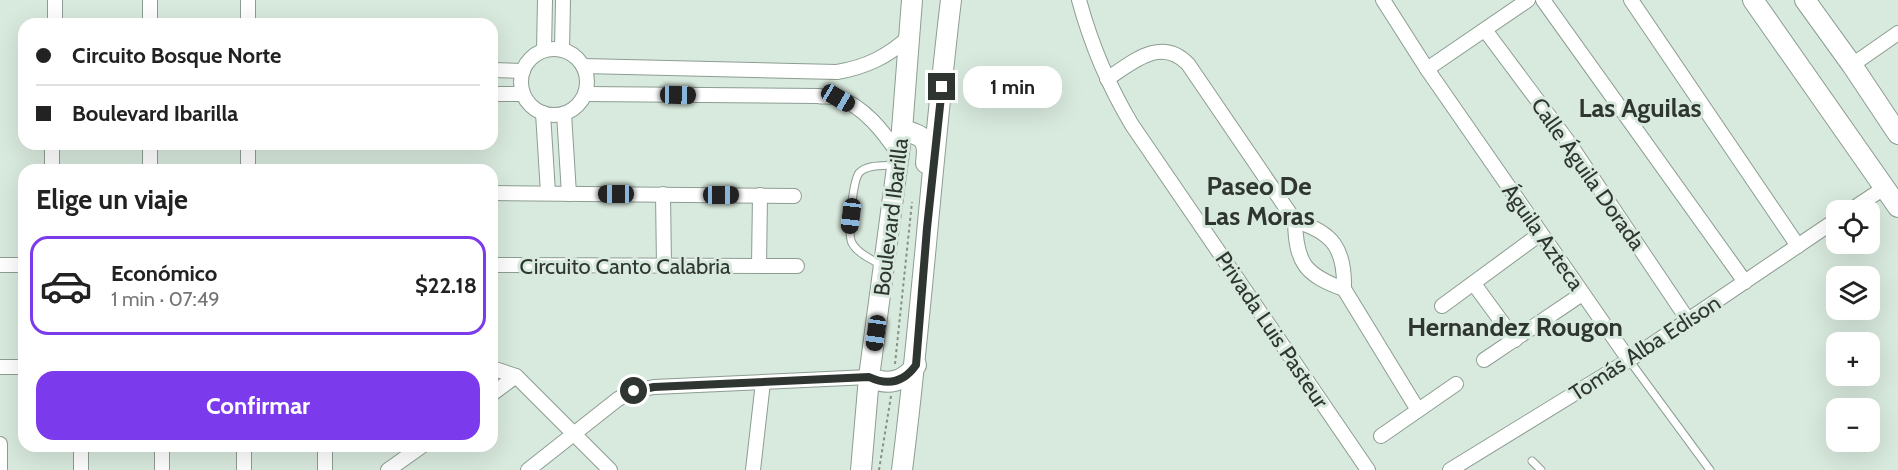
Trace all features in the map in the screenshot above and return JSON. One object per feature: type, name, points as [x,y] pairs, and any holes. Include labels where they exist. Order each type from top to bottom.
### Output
[{"type":"main road","name":"Boulevard Ibarilla","points":[[861,470],[869,377],[899,160],[912,0]]},
{"type":"main road","name":"Boulevard Ibarilla","points":[[902,470],[916,365],[927,228],[951,0]]},
{"type":"main road","points":[[1753,0],[1898,207]]},
{"type":"main road","points":[[1805,0],[1898,133]]},
{"type":"main road","points":[[902,130],[920,135],[926,144],[921,204],[927,228]]},
{"type":"main road","points":[[869,377],[881,383],[905,378],[916,365]]},
{"type":"street","points":[[55,0],[55,18]]},
{"type":"street","points":[[150,0],[150,18]]},
{"type":"street","points":[[248,0],[248,18]]},
{"type":"street","points":[[544,50],[545,0]]},
{"type":"street","points":[[562,50],[563,0]]},
{"type":"street","name":"Privada Luis Pasteur","points":[[1079,0],[1086,27],[1107,79],[1132,124],[1368,470]]},
{"type":"street","name":"Águila Azteca","points":[[1383,0],[1427,69],[1629,360]]},
{"type":"street","points":[[1427,69],[1528,0]]},
{"type":"street","points":[[1543,0],[1745,282]]},
{"type":"street","points":[[1631,0],[1798,246]]},
{"type":"street","name":"Calle Águila Dorada","points":[[1485,30],[1567,140],[1688,320]]},
{"type":"street","points":[[1852,65],[1898,33]]},
{"type":"street","points":[[583,66],[837,72],[876,62],[894,51],[909,37]]},
{"type":"street","points":[[544,50],[562,50],[578,58],[588,84],[585,94],[573,109],[564,114],[543,114],[528,102],[523,94],[521,86],[523,71],[534,56],[544,50]]},
{"type":"street","points":[[1107,79],[1146,55],[1168,51],[1179,55],[1188,64],[1295,222],[1296,245],[1305,267],[1319,279],[1344,289]]},
{"type":"street","points":[[498,70],[523,71]]},
{"type":"street","points":[[498,94],[523,94]]},
{"type":"street","points":[[585,94],[838,98],[873,122],[888,138],[899,160]]},
{"type":"street","points":[[543,114],[548,193]]},
{"type":"street","points":[[564,114],[569,194]]},
{"type":"street","points":[[1866,200],[1884,188]]},
{"type":"street","points":[[498,193],[794,196]]},
{"type":"street","points":[[663,194],[664,266]]},
{"type":"street","name":"Circuito Canto Calabria","points":[[759,266],[760,195]]},
{"type":"street","points":[[1295,222],[1317,229],[1338,249],[1344,267],[1344,289],[1418,410]]},
{"type":"street","name":"Tomás Alba Edison","points":[[1450,470],[1629,360],[1826,227]]},
{"type":"street","points":[[1442,306],[1540,234]]},
{"type":"street","points":[[0,265],[18,265]]},
{"type":"street","name":"Circuito Canto Calabria","points":[[498,265],[797,266]]},
{"type":"street","points":[[1474,284],[1515,340]]},
{"type":"street","points":[[1484,360],[1582,294]]},
{"type":"street","points":[[0,367],[18,367]]},
{"type":"street","points":[[498,370],[516,376],[610,470]]},
{"type":"street","points":[[498,390],[516,376]]},
{"type":"street","points":[[528,470],[618,399],[634,391],[654,387],[869,377]]},
{"type":"street","points":[[753,470],[763,382]]},
{"type":"street","points":[[1381,436],[1456,384]]},
{"type":"street","points":[[0,444],[0,470]]},
{"type":"street","points":[[81,452],[81,470]]},
{"type":"street","points":[[162,452],[162,470]]},
{"type":"street","points":[[244,452],[244,470]]},
{"type":"street","points":[[325,452],[325,470]]},
{"type":"street","points":[[388,470],[414,452]]},
{"type":"lane","points":[[885,267],[859,251],[852,243],[849,233],[859,174],[866,169],[899,160]]},
{"type":"lane","name":"Águila Azteca","points":[[1629,360],[1710,470]]},
{"type":"lane","points":[[1532,461],[1541,470]]},
{"type":"path","points":[[879,470],[893,381],[913,192]]},
{"type":"district","name":"Las Aguilas","points":[[1640,108]]},
{"type":"district","name":"Paseo De Las Moras","points":[[1259,200]]},
{"type":"district","name":"Hernandez Rougon","points":[[1515,327]]},
{"type":"route","points":[[634,391],[654,387],[869,377],[881,383],[899,380],[909,375],[916,365],[927,228],[942,87]]}]
